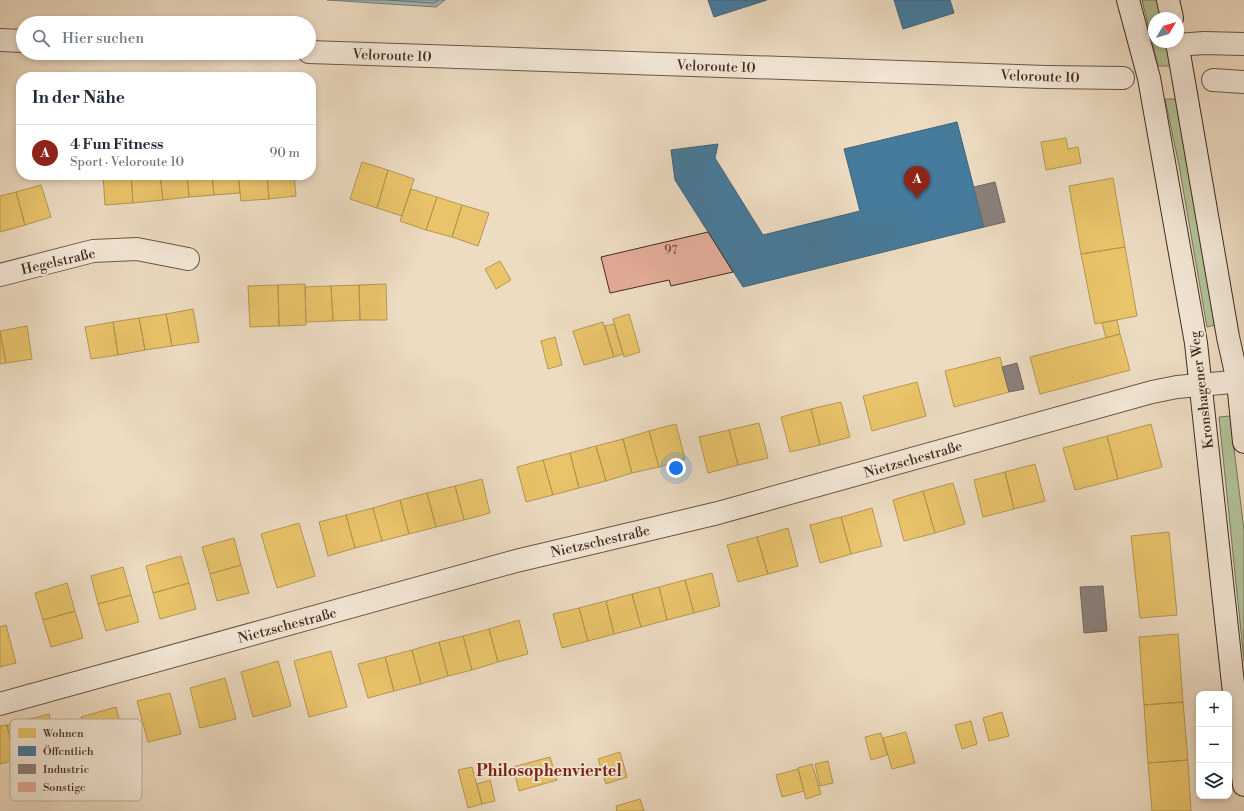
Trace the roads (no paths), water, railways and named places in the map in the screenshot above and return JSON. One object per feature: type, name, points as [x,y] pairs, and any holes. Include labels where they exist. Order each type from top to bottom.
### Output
[{"type":"street","name":"Kronshagener Weg","points":[[1128,0],[1150,84],[1193,324],[1201,385],[1244,785]]},
{"type":"street","points":[[1168,0],[1171,12]]},
{"type":"street","points":[[0,40],[16,41]]},
{"type":"street","points":[[1184,43],[1204,42],[1244,44]]},
{"type":"street","points":[[1178,48],[1228,336],[1241,382],[1244,442]]},
{"type":"street","name":"Veloroute 10","points":[[316,52],[1047,77],[1123,78]]},
{"type":"street","points":[[1213,80],[1244,82]]},
{"type":"street","name":"Hegelstraße","points":[[0,275],[93,251],[137,249],[188,259]]},
{"type":"street","name":"Nietzschestraße","points":[[0,704],[516,561],[718,513],[1152,392],[1177,387],[1241,382]]},
{"type":"water","points":[[327,0],[445,0],[436,7]]},
{"type":"place","name":"4 Fun Fitness","points":[[917,199]]},
{"type":"district","name":"Philosophenviertel","points":[[549,770]]}]
